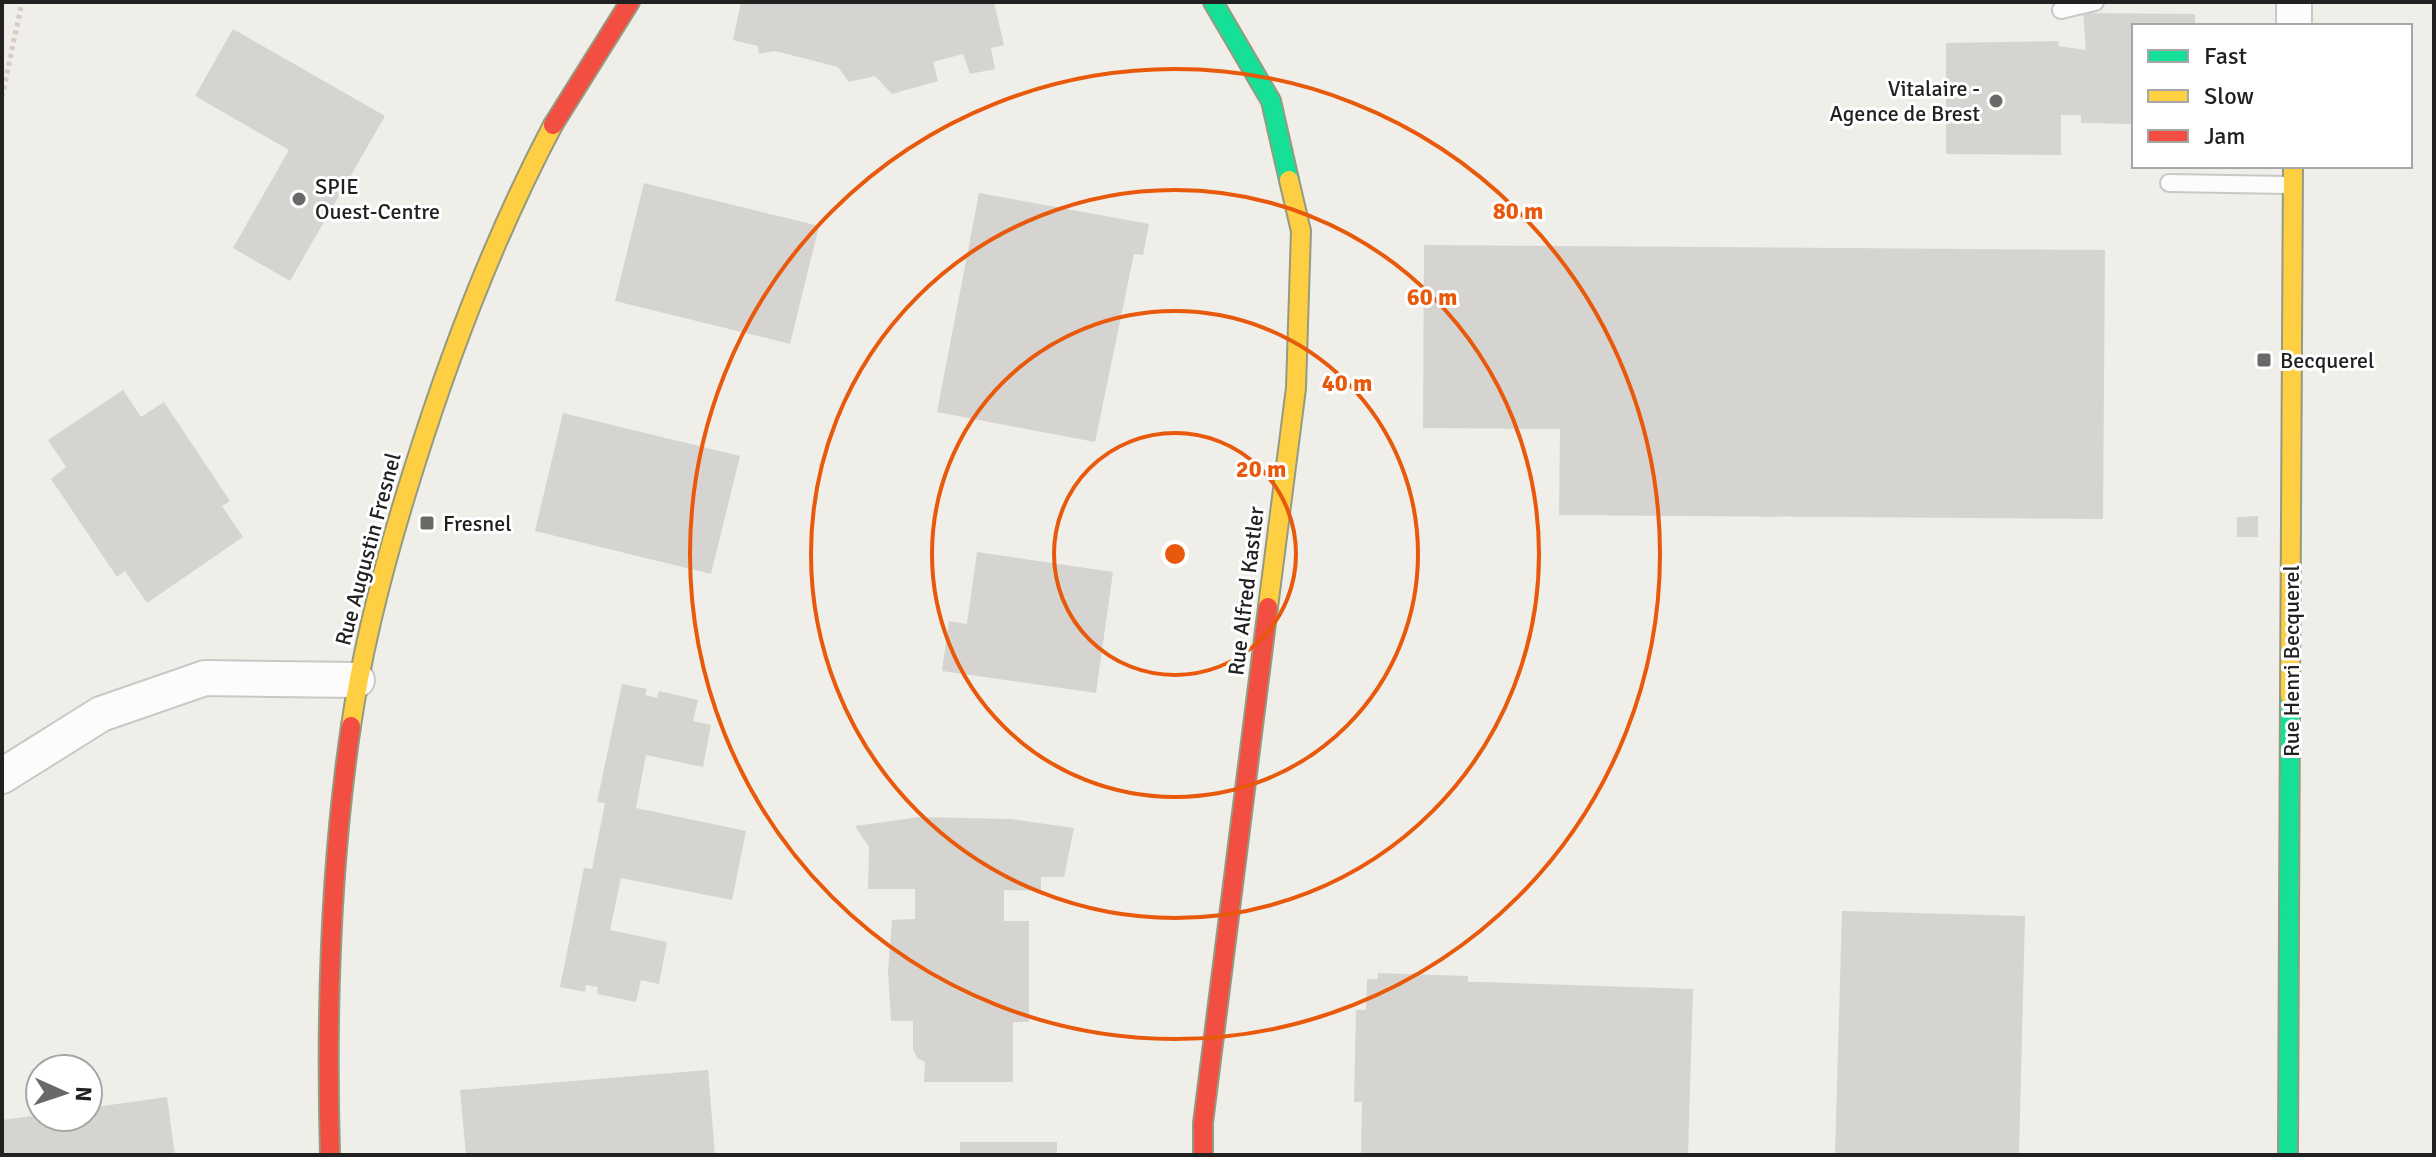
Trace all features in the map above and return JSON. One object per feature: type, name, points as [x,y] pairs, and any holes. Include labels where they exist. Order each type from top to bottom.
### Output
[{"type":"street","name":"Rue Augustin Fresnel","points":[[330,1155],[326,1023],[332,896],[357,680],[388,553],[424,434],[490,255],[555,120],[630,2]]},
{"type":"street","name":"Rue Alfred Kastler","points":[[1203,1155],[1203,1123],[1296,388],[1301,231],[1271,101],[1213,2]]},
{"type":"street","points":[[2294,2],[2294,24]]},
{"type":"street","name":"Rue Henri Becquerel","points":[[2288,1155],[2293,175]]},
{"type":"street","points":[[2,776],[101,714],[205,678],[357,680]]},
{"type":"lane","points":[[2061,10],[2095,2]]},
{"type":"lane","points":[[2169,183],[2293,175]]},
{"type":"path","points":[[2,97],[22,2]]},
{"type":"building","points":[[741,2],[994,2],[1004,45],[991,48],[995,69],[970,74],[963,54],[933,62],[938,81],[892,94],[875,76],[849,82],[838,67],[775,51],[759,54],[758,46],[733,40]]},
{"type":"building","points":[[2083,13],[2195,14],[2195,24],[2132,24],[2132,124],[2081,123],[2081,115],[2061,115],[2061,155],[1946,154],[1946,43],[2059,41],[2058,46],[2086,50]]},
{"type":"building","name":"SPIE Ouest-Centre","points":[[233,29],[385,116],[290,281],[233,248],[289,150],[195,96]]},
{"type":"building","points":[[644,183],[819,226],[790,344],[615,301]]},
{"type":"building","points":[[979,193],[1149,224],[1143,255],[1134,254],[1095,442],[937,412]]},
{"type":"building","points":[[1424,245],[2105,250],[2103,519],[1559,515],[1560,429],[1423,428]]},
{"type":"building","points":[[123,390],[141,417],[164,402],[230,501],[222,506],[243,537],[147,603],[125,571],[117,577],[51,479],[66,467],[48,440]]},
{"type":"building","points":[[563,413],[740,456],[711,574],[535,531]]},
{"type":"building","points":[[2258,516],[2258,537],[2237,537],[2237,517]]},
{"type":"building","points":[[977,552],[1113,572],[1096,693],[942,671],[949,621],[967,624]]},
{"type":"building","points":[[622,684],[647,689],[645,695],[657,698],[659,691],[698,700],[693,721],[711,725],[703,767],[646,755],[636,808],[746,831],[732,900],[621,878],[610,930],[667,942],[659,984],[641,980],[636,1002],[597,994],[598,987],[586,985],[585,992],[560,987],[584,868],[592,869],[605,803],[597,802]]},
{"type":"building","points":[[920,817],[1010,819],[1074,828],[1064,877],[1041,877],[1041,891],[1004,890],[1004,921],[1029,921],[1029,1022],[1013,1022],[1013,1082],[924,1082],[925,1062],[917,1058],[913,1049],[913,1021],[891,1021],[888,971],[892,920],[915,919],[915,889],[868,889],[869,847],[855,826]]},
{"type":"building","points":[[1842,911],[2025,916],[2019,1155],[1835,1155]]},
{"type":"building","points":[[1378,973],[1468,976],[1468,982],[1693,989],[1688,1155],[1361,1155],[1362,1102],[1354,1102],[1356,1010],[1366,1010],[1367,979],[1378,979]]},
{"type":"building","points":[[708,1070],[715,1155],[466,1155],[460,1090]]},
{"type":"building","points":[[167,1097],[175,1155],[2,1155],[2,1120],[24,1117],[24,1133],[104,1133],[104,1106]]},
{"type":"building","points":[[960,1142],[1057,1142],[1057,1155],[960,1155]]},
{"type":"traffic: fast","points":[[1213,2],[1271,101],[1289,180]]},
{"type":"traffic: fast","points":[[2288,1155],[2290,696]]},
{"type":"traffic: slow","points":[[351,726],[377,596],[428,424],[493,251],[553,125]]},
{"type":"traffic: slow","points":[[2290,696],[2293,168]]},
{"type":"traffic: slow","points":[[1268,607],[1296,388],[1301,231],[1289,180]]},
{"type":"traffic: jam","points":[[553,125],[630,2]]},
{"type":"traffic: jam","points":[[1203,1155],[1203,1123],[1268,607]]},
{"type":"traffic: jam","points":[[330,1155],[331,940],[338,833],[351,726]]},
{"type":"place","name":"Vitalaire - Agence de Brest","points":[[1996,101]]},
{"type":"place","name":"SPIE Ouest-Centre","points":[[299,199]]},
{"type":"place","name":"Becquerel","points":[[2264,360]]},
{"type":"place","name":"Fresnel","points":[[427,523]]}]
